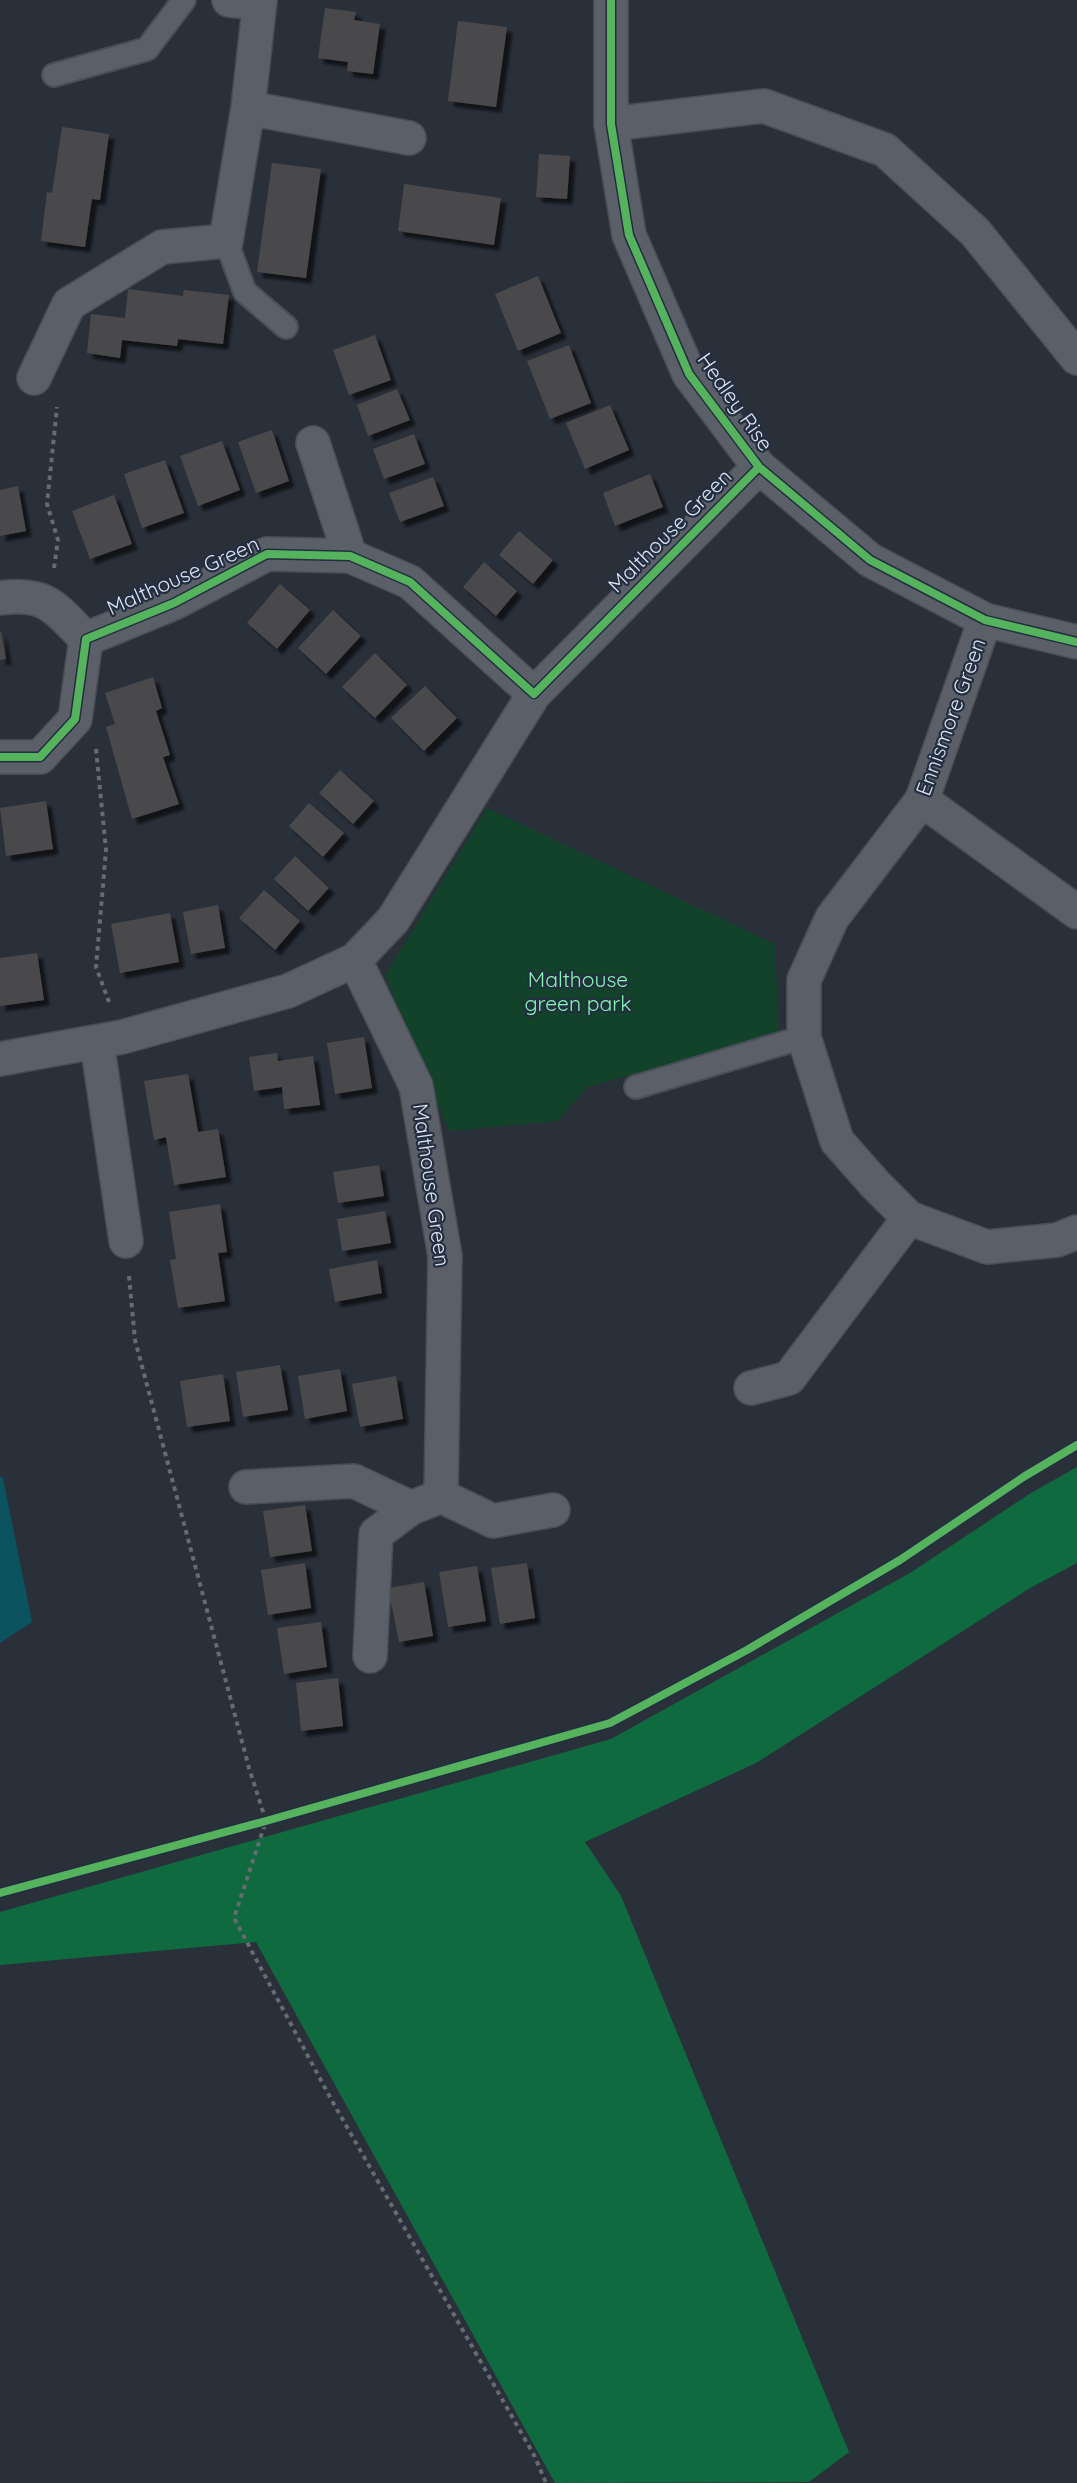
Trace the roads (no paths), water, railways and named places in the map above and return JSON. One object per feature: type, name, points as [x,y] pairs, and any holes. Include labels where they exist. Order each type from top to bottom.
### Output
[{"type":"street","name":"Hedley Rise","points":[[611,0],[611,124],[629,235],[689,374],[759,467],[870,560],[985,620],[1077,642]]},
{"type":"street","points":[[34,378],[69,304],[162,247],[226,241],[248,108],[250,1]]},
{"type":"street","points":[[611,124],[764,106],[885,150],[975,232],[1077,358]]},
{"type":"street","points":[[248,108],[409,138]]},
{"type":"street","points":[[313,443],[350,556]]},
{"type":"street","name":"Malthouse Green","points":[[0,1059],[109,1040],[288,991],[355,960],[393,920],[534,694],[759,467]]},
{"type":"street","name":"Malthouse Green","points":[[86,639],[174,603],[267,554],[350,556],[410,582],[534,694]]},
{"type":"street","points":[[0,598],[23,595],[50,603],[86,639],[75,719],[40,757],[0,757]]},
{"type":"street","name":"Ennismore Green","points":[[985,620],[922,800],[832,918],[804,980],[804,1037],[837,1141],[909,1218],[987,1247],[1057,1240],[1077,1232]]},
{"type":"street","points":[[922,800],[1077,912]]},
{"type":"street","name":"Malthouse Green","points":[[355,960],[416,1086],[445,1256],[441,1496]]},
{"type":"street","points":[[109,1040],[126,1241]]},
{"type":"street","points":[[751,1388],[789,1378],[909,1218]]},
{"type":"street","points":[[246,1487],[354,1481],[411,1508]]},
{"type":"street","points":[[370,1656],[375,1534],[411,1508],[441,1496],[493,1521],[553,1510]]},
{"type":"lane","points":[[54,75],[147,49],[184,0]]},
{"type":"lane","points":[[226,241],[245,292],[286,327]]},
{"type":"lane","points":[[636,1087],[804,1037]]},
{"type":"water","points":[[0,1476],[3,1478],[32,1622],[0,1643]]},
{"type":"park label","name":"Malthouse green park","points":[[578,992]]}]
